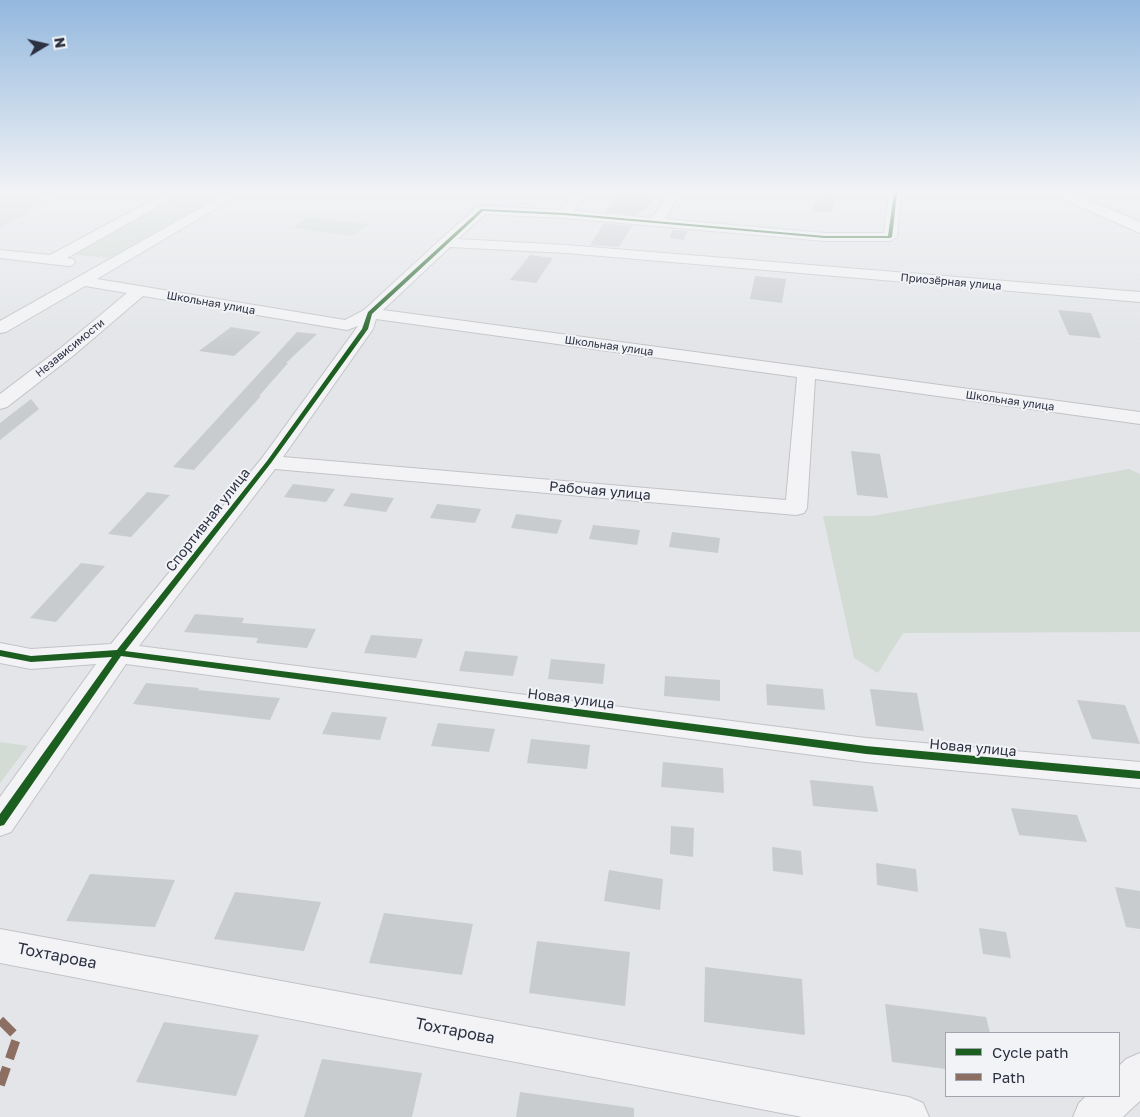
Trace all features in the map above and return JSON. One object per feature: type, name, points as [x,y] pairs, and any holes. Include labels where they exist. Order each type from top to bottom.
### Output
[{"type":"street","points":[[52,260],[81,244]]},
{"type":"street","points":[[0,328],[146,244]]},
{"type":"street","name":"Спортивная улица","points":[[0,822],[120,653],[269,462],[365,329],[370,313],[444,244]]},
{"type":"street","name":"Приозёрная улица","points":[[464,244],[566,250],[1140,297]]},
{"type":"street","points":[[0,254],[107,266]]},
{"type":"street","name":"Школьная улица","points":[[82,281],[347,325],[370,313],[1140,418]]},
{"type":"street","name":"Независимости","points":[[0,403],[68,352],[139,291]]},
{"type":"street","name":"Рабочая улица","points":[[269,462],[796,508],[806,373]]},
{"type":"street","name":"Новая улица","points":[[0,653],[31,659],[120,653],[866,750],[1140,775]]},
{"type":"street","name":"Тохтарова","points":[[0,946],[909,1117]]},
{"type":"street","points":[[1120,1092],[1140,1073]]},
{"type":"street","points":[[1093,1117],[1115,1097]]},
{"type":"shaded area","points":[[86,244],[134,244],[109,258],[68,254]]},
{"type":"shaded area","points":[[1129,469],[1140,474],[1140,632],[903,633],[878,673],[854,658],[823,516],[873,516]]},
{"type":"shaded area","points":[[0,742],[28,746],[0,783]]},
{"type":"building","points":[[591,244],[621,244],[619,247]]},
{"type":"building","points":[[530,255],[553,258],[536,283],[510,280]]},
{"type":"building","points":[[755,276],[786,279],[782,303],[750,299]]},
{"type":"building","points":[[1058,310],[1091,313],[1101,338],[1069,335]]},
{"type":"building","points":[[231,327],[261,332],[234,356],[199,351]]},
{"type":"building","points":[[297,332],[317,334],[286,363],[288,363],[259,396],[261,396],[194,470],[173,467]]},
{"type":"building","points":[[31,399],[39,409],[0,440],[0,423]]},
{"type":"building","points":[[851,451],[880,454],[888,498],[857,495]]},
{"type":"building","points":[[293,484],[335,489],[326,502],[284,497]]},
{"type":"building","points":[[147,492],[170,495],[131,537],[108,534]]},
{"type":"building","points":[[351,493],[394,498],[386,512],[343,506]]},
{"type":"building","points":[[437,504],[481,509],[475,523],[430,518]]},
{"type":"building","points":[[516,514],[562,520],[557,534],[511,528]]},
{"type":"building","points":[[593,525],[640,530],[637,545],[589,539]]},
{"type":"building","points":[[672,532],[720,538],[718,553],[669,547]]},
{"type":"building","points":[[81,563],[105,566],[56,622],[30,618]]},
{"type":"building","points":[[195,614],[244,618],[242,623],[316,629],[307,648],[256,643],[258,638],[184,632]]},
{"type":"building","points":[[371,635],[423,639],[416,658],[364,653]]},
{"type":"building","points":[[465,651],[518,656],[513,676],[459,671]]},
{"type":"building","points":[[551,659],[605,664],[603,684],[548,679]]},
{"type":"building","points":[[665,676],[720,680],[720,701],[664,696]]},
{"type":"building","points":[[146,683],[280,698],[270,720],[133,704]]},
{"type":"building","points":[[766,684],[823,689],[825,710],[767,705]]},
{"type":"building","points":[[870,689],[917,693],[924,731],[876,726]]},
{"type":"building","points":[[1077,700],[1125,705],[1140,744],[1092,739]]},
{"type":"building","points":[[332,712],[387,717],[380,740],[322,734]]},
{"type":"building","points":[[438,723],[495,729],[489,752],[431,746]]},
{"type":"building","points":[[531,739],[590,745],[587,769],[527,763]]},
{"type":"building","points":[[663,762],[723,768],[724,793],[661,787]]},
{"type":"building","points":[[810,780],[873,786],[878,812],[813,806]]},
{"type":"building","points":[[1011,808],[1077,815],[1087,842],[1019,835]]},
{"type":"building","points":[[671,826],[694,828],[693,857],[670,854]]},
{"type":"building","points":[[772,847],[801,851],[803,875],[773,871]]},
{"type":"building","points":[[876,863],[916,869],[918,892],[877,885]]},
{"type":"building","points":[[609,870],[663,879],[660,910],[604,901]]},
{"type":"building","points":[[90,874],[175,880],[155,927],[66,921]]},
{"type":"building","points":[[1115,887],[1140,891],[1140,929],[1126,927]]},
{"type":"building","points":[[235,892],[321,902],[304,951],[214,939]]},
{"type":"building","points":[[384,913],[473,924],[462,975],[369,963]]},
{"type":"building","points":[[979,928],[1006,932],[1011,958],[983,954]]},
{"type":"building","points":[[537,941],[630,952],[625,1006],[529,993]]},
{"type":"building","points":[[705,967],[802,979],[805,1035],[704,1022]]},
{"type":"building","points":[[885,1004],[986,1017],[990,1032],[945,1032],[945,1069],[892,1062]]},
{"type":"building","points":[[164,1022],[259,1035],[236,1096],[136,1082]]},
{"type":"building","points":[[322,1059],[422,1073],[412,1117],[304,1117]]},
{"type":"building","points":[[520,1092],[634,1108],[634,1117],[516,1117]]},
{"type":"marked path","points":[[0,1020],[17,1037],[0,1086]]},
{"type":"cycle path","points":[[0,822],[119,653],[269,462],[365,329],[370,313],[445,244]]},
{"type":"cycle path","points":[[0,653],[31,659],[119,653],[866,750],[1140,775]]}]
